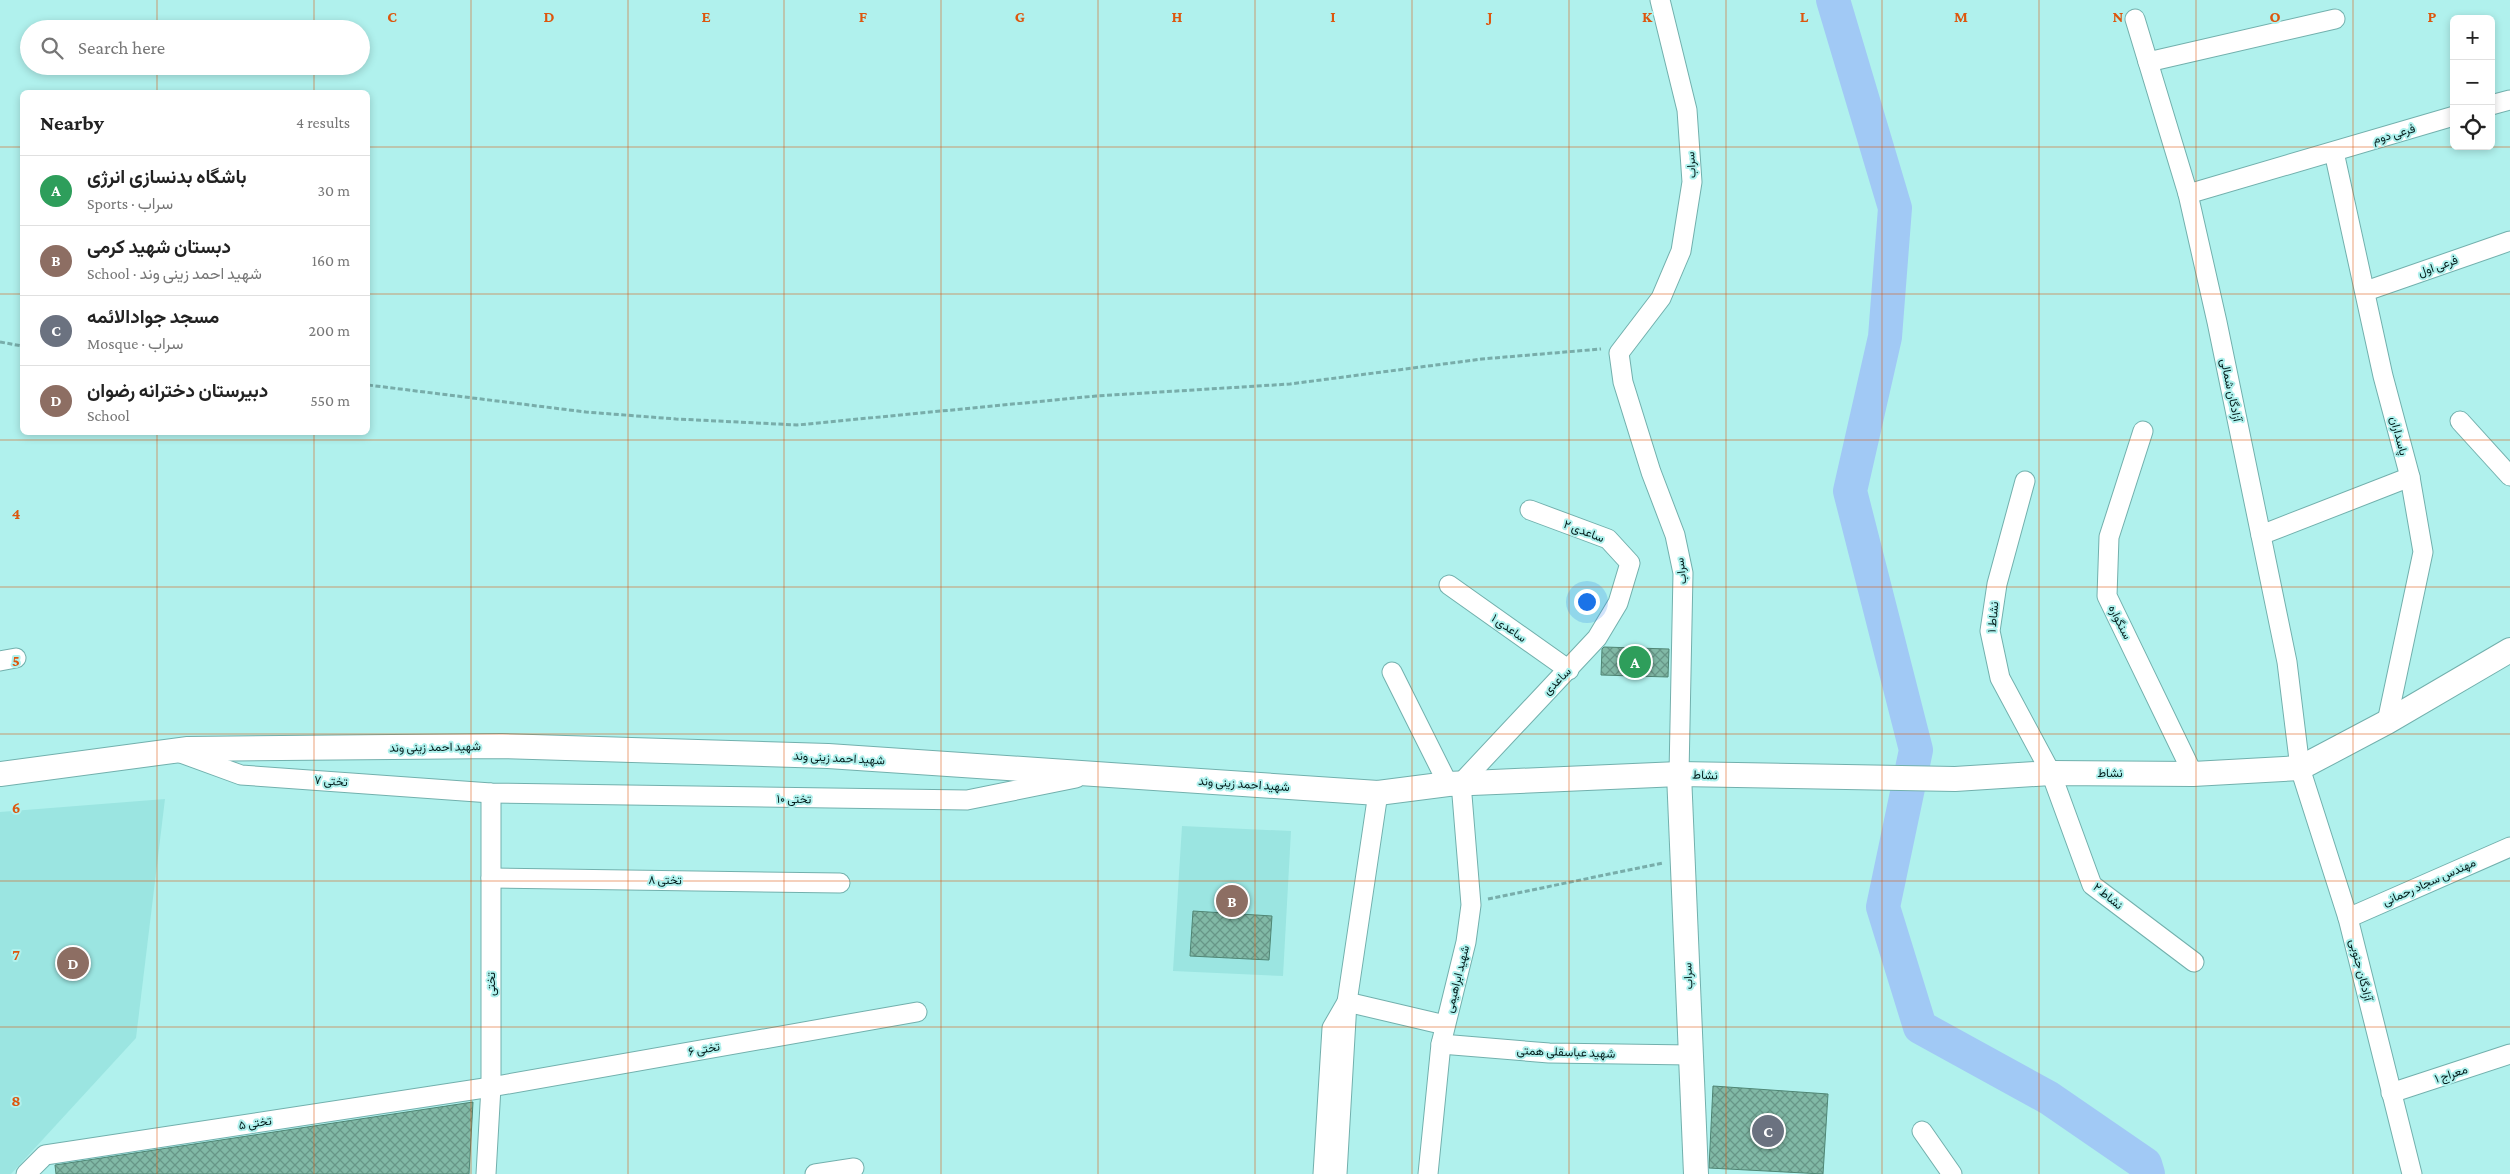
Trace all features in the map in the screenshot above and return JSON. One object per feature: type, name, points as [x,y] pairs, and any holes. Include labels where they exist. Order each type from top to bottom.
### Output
[{"type":"main road","name":"نشاط","points":[[1679,774],[1872,779],[1955,779],[2051,773],[2193,774],[2300,768],[2387,722],[2510,650]]},
{"type":"main road","name":"شهید احمد زینی وند","points":[[0,774],[174,751],[512,746],[828,756],[1378,792],[1454,783],[1679,774]]},
{"type":"main road","name":"سراب","points":[[1679,774],[1696,1174]]},
{"type":"street","name":"سراب","points":[[1660,0],[1687,110],[1692,182],[1681,250],[1661,298],[1619,353],[1623,382],[1651,472],[1675,535],[1683,573],[1679,774]]},
{"type":"street","name":"آزادگان شمالی","points":[[2136,19],[2188,194],[2287,662],[2300,768]]},
{"type":"street","points":[[2148,62],[2334,19]]},
{"type":"street","points":[[2495,104],[2510,100]]},
{"type":"street","name":"فرعی دوم","points":[[2188,194],[2450,117]]},
{"type":"street","name":"پاسداران","points":[[2334,152],[2366,291],[2383,376],[2410,477],[2423,552],[2387,722]]},
{"type":"street","name":"فرعی اول","points":[[2366,291],[2510,241]]},
{"type":"street","points":[[2460,421],[2510,476]]},
{"type":"street","name":"سنگواره","points":[[2143,431],[2109,537],[2107,596],[2193,774]]},
{"type":"street","points":[[2261,535],[2410,477]]},
{"type":"street","name":"نشاط ۱","points":[[2026,481],[1997,584],[1990,631],[2000,678],[2051,773]]},
{"type":"street","name":"ساعدی ۲","points":[[1530,510],[1608,539],[1630,563]]},
{"type":"street","name":"ساعدی","points":[[1454,783],[1569,670],[1597,638],[1618,602],[1630,563]]},
{"type":"street","name":"ساعدی ۱","points":[[1449,585],[1569,670]]},
{"type":"street","points":[[1392,672],[1454,783]]},
{"type":"street","name":"تختی ۷","points":[[174,751],[241,775],[491,793]]},
{"type":"street","name":"آزادگان جنوبی","points":[[2300,768],[2348,918],[2412,1174]]},
{"type":"street","name":"نشاط ۲","points":[[2051,773],[2092,885],[2194,962]]},
{"type":"street","name":"تختی ۱۰","points":[[491,793],[967,800],[1095,774]]},
{"type":"street","name":"شهید ابراهیمی","points":[[1428,1174],[1441,1044],[1466,942],[1471,901],[1454,783]]},
{"type":"street","points":[[1337,1174],[1347,1002],[1378,792]]},
{"type":"street","name":"تختی","points":[[486,1174],[491,1087],[491,793]]},
{"type":"street","name":"مهندس سجاد رحمانی","points":[[2348,918],[2510,847]]},
{"type":"street","name":"تختی ۸","points":[[491,878],[840,883]]},
{"type":"street","points":[[1347,1002],[1445,1025]]},
{"type":"street","points":[[1324,1174],[1332,1028],[1347,1002]]},
{"type":"street","name":"تختی ۶","points":[[491,1087],[917,1012]]},
{"type":"street","name":"شهید عباسقلی همتی","points":[[1441,1044],[1549,1053],[1691,1055]]},
{"type":"street","name":"معراج ۱","points":[[2392,1093],[2510,1054]]},
{"type":"street","name":"تختی ۵","points":[[26,1174],[44,1155],[491,1087]]},
{"type":"street","points":[[1922,1131],[1952,1174]]},
{"type":"street","points":[[815,1174],[854,1168]]},
{"type":"path","points":[[0,342],[20,346]]},
{"type":"path","points":[[370,385],[586,412],[797,425],[1096,396],[1290,384],[1482,359],[1623,347]]},
{"type":"path","points":[[1471,901],[1560,886],[1683,859]]},
{"type":"shaded area","points":[[165,799],[136,1038],[11,1174],[0,1174],[0,812]]},
{"type":"shaded area","points":[[1182,826],[1291,831],[1283,976],[1173,971]]},
{"type":"building","points":[[1604,647],[1669,649],[1668,677],[1601,675],[1602,649]]},
{"type":"building","points":[[1193,911],[1272,916],[1269,960],[1190,956]]},
{"type":"building","points":[[1713,1086],[1828,1094],[1823,1174],[1709,1168]]},
{"type":"building","points":[[473,1102],[469,1174],[56,1174],[55,1165]]},
{"type":"waterway","points":[[1833,0],[1895,208],[1885,337],[1850,491],[1916,750],[1883,907],[1920,1027],[2049,1098],[2145,1164],[2148,1174]]},
{"type":"place","name":"باشگاه بدنسازی انرژی","points":[[1635,662]]},
{"type":"place","name":"دبستان شهید کرمی","points":[[1232,901]]},
{"type":"place","name":"دبیرستان دخترانه رضوان","points":[[73,963]]},
{"type":"place","name":"مسجد جوادالائمه","points":[[1768,1131]]}]
